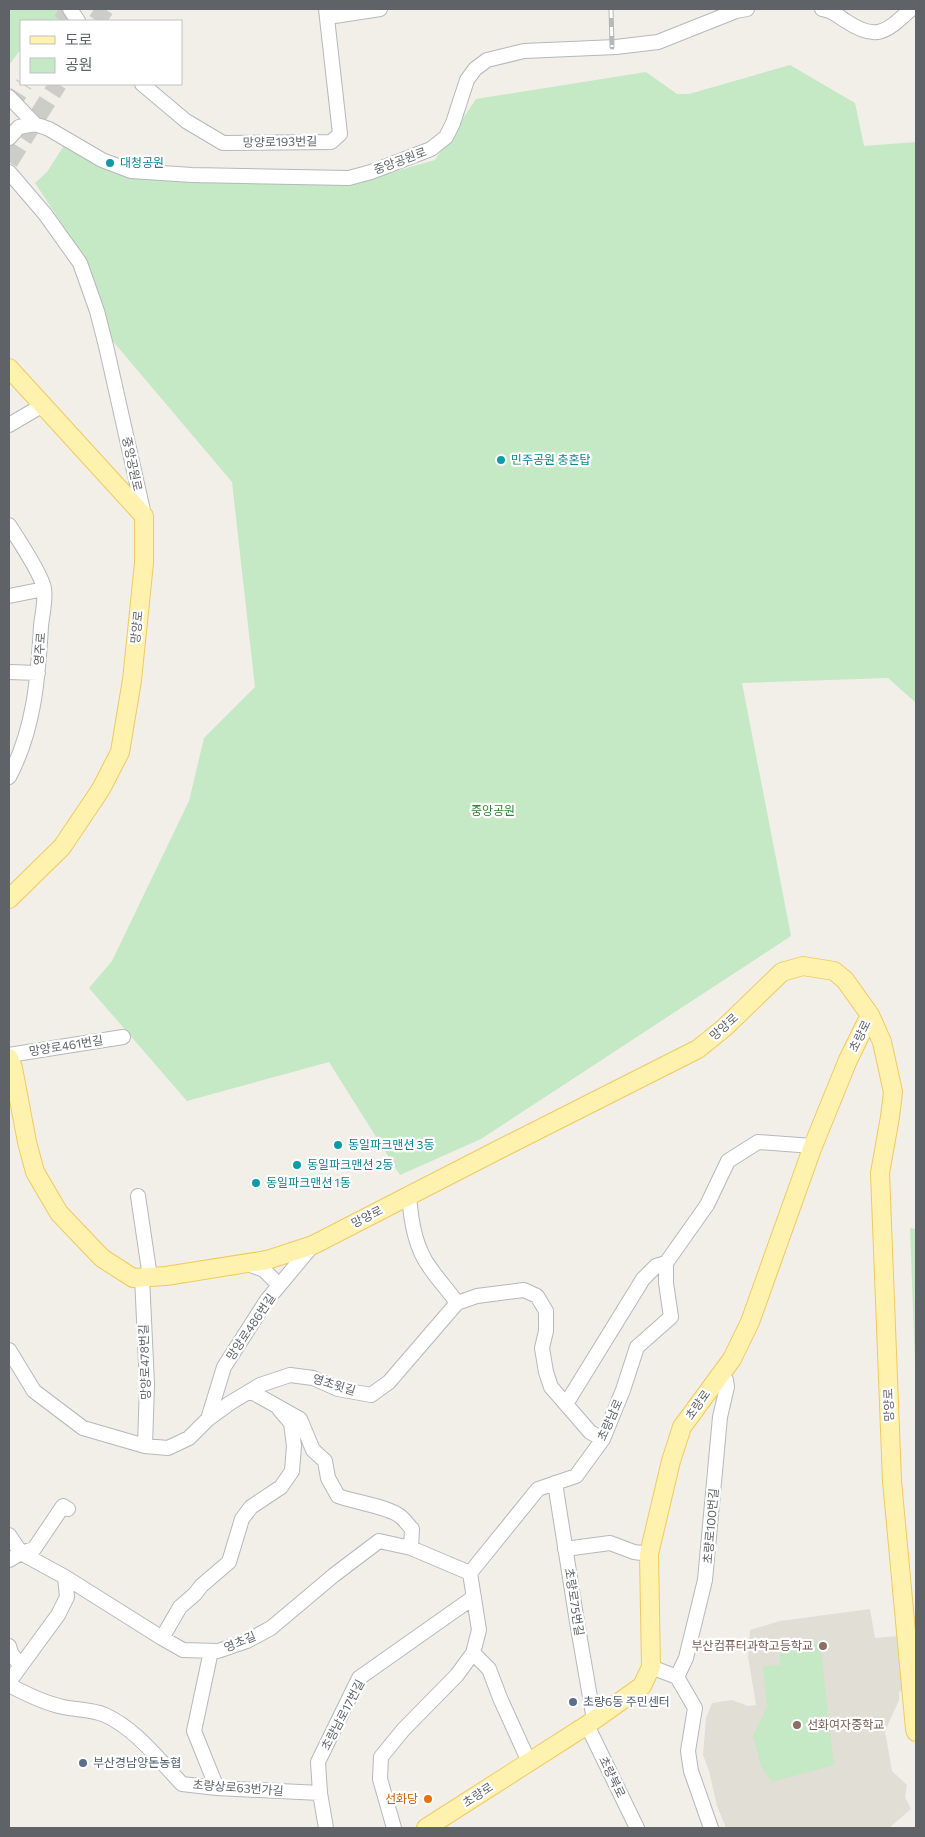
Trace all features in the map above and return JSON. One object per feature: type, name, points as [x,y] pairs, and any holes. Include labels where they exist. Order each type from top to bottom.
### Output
[{"type":"main road","points":[[9,368],[144,516]]},
{"type":"main road","name":"망양로","points":[[9,898],[62,847],[101,789],[120,752],[132,680],[144,563],[144,516]]},
{"type":"main road","name":"망양로","points":[[9,1056],[35,1172],[59,1213],[102,1258],[132,1278],[166,1276],[267,1260],[313,1245],[698,1049],[724,1028],[782,972],[803,966],[834,971],[845,980],[870,1015],[882,1042],[893,1092],[880,1173],[892,1481],[916,1732]]},
{"type":"main road","name":"초량로","points":[[426,1828],[623,1701],[642,1686],[651,1667],[650,1554],[668,1469],[682,1427],[718,1376],[732,1360],[750,1322],[813,1146],[848,1060],[870,1015]]},
{"type":"street","points":[[70,9],[77,20]]},
{"type":"street","points":[[327,13],[380,9]]},
{"type":"street","name":"중앙공원로","points":[[9,97],[36,124],[49,129],[102,160],[131,171],[192,175],[349,178],[432,150],[446,137],[453,123],[467,80],[475,69],[487,60],[524,51],[616,47],[658,42],[736,11],[748,9]]},
{"type":"street","points":[[822,9],[830,10],[857,28],[876,33],[889,28],[911,9]]},
{"type":"street","name":"망양로193번길","points":[[143,85],[186,121],[223,143],[332,142],[340,134],[327,13]]},
{"type":"street","points":[[9,138],[19,127],[36,124]]},
{"type":"street","name":"중앙공원로","points":[[10,175],[45,214],[80,263],[97,311],[106,346],[144,516]]},
{"type":"street","points":[[9,425],[44,406]]},
{"type":"street","name":"영주로","points":[[9,526],[34,566],[44,588],[38,673],[30,726],[20,757],[9,777]]},
{"type":"street","points":[[9,596],[44,588]]},
{"type":"street","points":[[9,672],[38,673]]},
{"type":"street","name":"망양로461번길","points":[[9,1056],[123,1037]]},
{"type":"street","points":[[566,1404],[643,1280],[656,1266],[666,1263],[707,1205],[728,1161],[758,1142],[813,1146]]},
{"type":"street","name":"망양로478번길","points":[[138,1196],[146,1277],[147,1384],[145,1446]]},
{"type":"street","points":[[409,1196],[411,1219],[418,1245],[430,1268],[457,1303],[477,1296],[524,1290],[537,1296],[546,1311],[546,1331],[542,1348],[551,1387],[590,1432],[603,1439]]},
{"type":"street","name":"망양로486번길","points":[[208,1419],[224,1367],[280,1285],[313,1245]]},
{"type":"street","points":[[245,1263],[264,1270],[280,1285]]},
{"type":"street","name":"초량남로","points":[[470,1573],[538,1489],[576,1476],[603,1439],[623,1390],[637,1347],[670,1317],[666,1263]]},
{"type":"street","name":"영초윗길","points":[[9,1350],[34,1391],[83,1428],[145,1446],[168,1448],[189,1438],[208,1419],[230,1402],[260,1385],[290,1375],[313,1378],[338,1389],[371,1395],[389,1382],[457,1303]]},
{"type":"street","name":"초량로100번길","points":[[676,1677],[686,1658],[705,1580],[720,1417],[727,1387],[726,1380],[718,1376]]},
{"type":"street","points":[[250,1391],[300,1420],[313,1450],[325,1461],[328,1478],[338,1496],[355,1502],[377,1506],[400,1515],[412,1529],[411,1548]]},
{"type":"street","points":[[162,1638],[180,1607],[229,1562],[242,1519],[251,1507],[281,1487],[292,1471],[294,1446],[291,1423],[280,1409]]},
{"type":"street","name":"초량로75번길","points":[[555,1483],[591,1722]]},
{"type":"street","points":[[9,1560],[34,1548],[63,1506],[68,1509]]},
{"type":"street","name":"영초길","points":[[9,1535],[21,1553],[65,1577],[183,1650],[218,1651],[247,1641],[271,1628],[334,1575],[379,1541],[411,1548],[470,1573]]},
{"type":"street","points":[[565,1549],[610,1543],[634,1552],[650,1554]]},
{"type":"street","points":[[394,1828],[380,1779],[381,1757],[403,1730],[457,1675],[473,1653],[479,1630],[470,1573]]},
{"type":"street","points":[[9,1684],[20,1665],[58,1615],[67,1597],[65,1577]]},
{"type":"street","name":"초량남로17번길","points":[[326,1828],[320,1793],[318,1762],[359,1678],[474,1597]]},
{"type":"street","points":[[9,1646],[11,1654],[20,1665]]},
{"type":"street","points":[[211,1651],[194,1731],[217,1788]]},
{"type":"street","points":[[473,1653],[489,1669],[529,1762]]},
{"type":"street","points":[[651,1667],[676,1677],[695,1708],[688,1751],[691,1771],[711,1828]]},
{"type":"street","name":"초량상로63번가길","points":[[9,1684],[41,1700],[63,1708],[87,1710],[104,1715],[132,1732],[182,1784],[217,1788],[320,1793]]},
{"type":"street","name":"초량북로","points":[[591,1722],[637,1828]]},
{"type":"shaded area","name":"선화여자중학교","points":[[870,1609],[875,1638],[898,1636],[904,1689],[899,1692],[899,1700],[885,1731],[892,1771],[907,1785],[905,1797],[911,1809],[889,1828],[726,1828],[717,1806],[709,1771],[703,1755],[706,1718],[712,1703],[732,1700],[748,1706],[756,1705],[748,1657],[750,1630],[780,1621]]},
{"type":"green space","points":[[9,9],[61,9],[69,20],[20,20],[20,50],[9,65]]},
{"type":"green space","name":"중앙공원","points":[[790,65],[855,103],[864,146],[916,142],[916,703],[888,678],[742,683],[791,936],[481,1139],[400,1175],[329,1062],[187,1101],[89,988],[112,961],[189,801],[204,738],[255,687],[232,482],[111,339],[86,260],[35,183],[47,172],[65,144],[100,164],[351,184],[435,160],[476,99],[646,72],[677,94],[689,94]]},
{"type":"green space","points":[[910,1228],[916,1229],[916,1390]]},
{"type":"green space","points":[[820,1642],[834,1765],[772,1782],[761,1766],[753,1736],[767,1707],[763,1666],[780,1665],[780,1649]]},
{"type":"tunnel","points":[[63,20],[70,9]]},
{"type":"tunnel","points":[[98,20],[105,9]]},
{"type":"tunnel","points":[[9,108],[23,85]]},
{"type":"tunnel","points":[[9,162],[57,85]]},
{"type":"railway","points":[[611,9],[612,47]]},
{"type":"place","name":"대청공원","points":[[110,163]]},
{"type":"place","name":"민주공원 충혼탑","points":[[501,460]]},
{"type":"place","name":"동일파크맨션 3동","points":[[338,1145]]},
{"type":"place","name":"동일파크맨션 2동","points":[[297,1165]]},
{"type":"place","name":"동일파크맨션 1동","points":[[256,1183]]},
{"type":"place","name":"부산컴퓨터과학고등학교","points":[[823,1646]]},
{"type":"place","name":"초량6동 주민센터","points":[[573,1702]]},
{"type":"place","name":"선화여자중학교","points":[[797,1725]]},
{"type":"place","name":"부산경남양돈농협","points":[[83,1763]]},
{"type":"place","name":"선화당","points":[[428,1799]]}]
